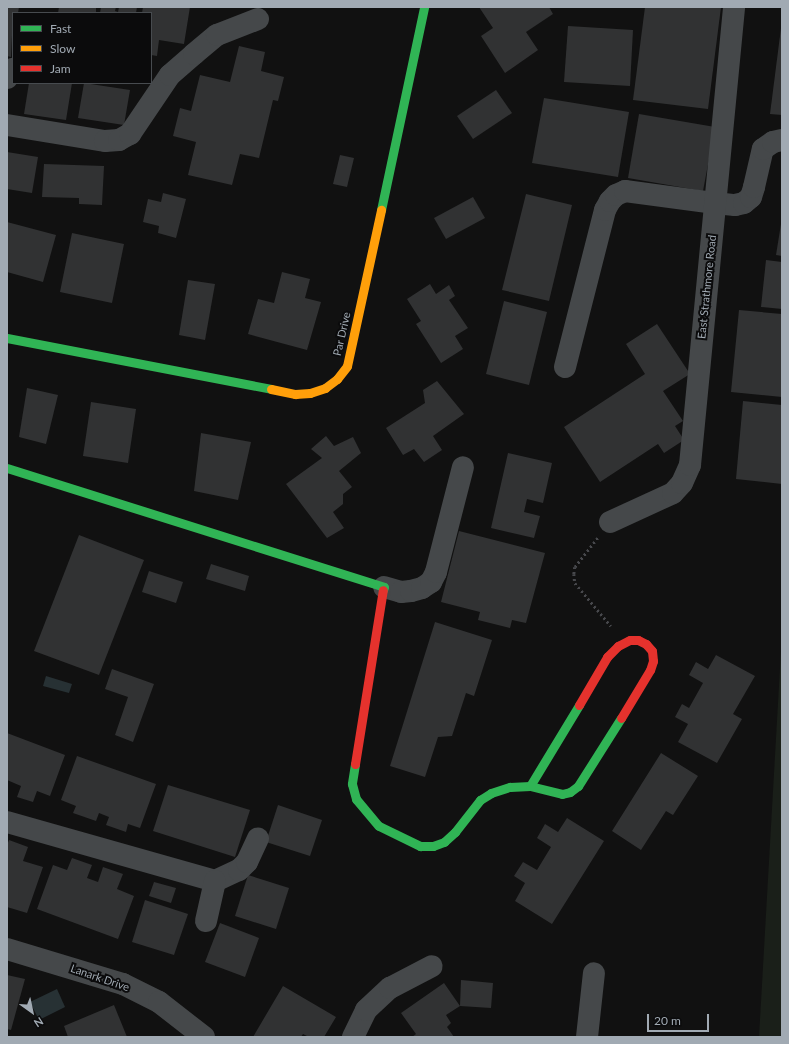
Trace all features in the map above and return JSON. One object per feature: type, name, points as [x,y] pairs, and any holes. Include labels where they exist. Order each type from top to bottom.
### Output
[{"type":"street","name":"Par Drive","points":[[7,338],[295,394],[310,394],[325,388],[337,379],[347,366],[351,351],[424,7]]},
{"type":"street","name":"East Strathmore Road","points":[[610,522],[673,493],[682,483],[690,465],[734,7]]},
{"type":"street","points":[[7,124],[105,141],[119,140],[130,134],[161,73],[217,35],[258,19]]},
{"type":"street","points":[[565,367],[605,210],[610,201],[616,195],[625,191],[715,203],[735,205],[744,203],[751,197],[763,149],[773,142],[782,140]]},
{"type":"street","points":[[7,468],[384,587],[401,592],[411,592],[422,588],[431,582],[436,572],[463,467]]},
{"type":"street","points":[[384,587],[352,784],[356,799],[379,826],[420,846],[433,846],[444,842],[455,832],[480,800],[490,793],[510,787],[530,786],[562,794],[570,792],[578,786],[650,670],[653,661],[652,651],[646,644],[638,640],[625,642],[607,657],[530,786]]},
{"type":"street","points":[[7,822],[215,881],[239,870],[247,862],[258,838]]},
{"type":"street","points":[[206,921],[215,881]]},
{"type":"street","name":"Lanark Drive","points":[[7,949],[123,984],[159,1002],[204,1037]]},
{"type":"street","points":[[353,1037],[366,1010],[390,988],[432,966]]},
{"type":"street","points":[[587,1037],[594,972]]},
{"type":"path","points":[[610,522],[575,567],[575,583],[625,642]]},
{"type":"shaded area","points":[[782,633],[782,1037],[759,1037]]},
{"type":"shaded area","points":[[46,676],[72,684],[69,693],[43,686]]},
{"type":"shaded area","points":[[57,989],[65,1007],[39,1020],[30,1002]]},
{"type":"building","points":[[7,7],[19,7],[18,12],[12,12],[11,57],[7,56]]},
{"type":"building","points":[[59,7],[96,7],[96,12],[58,12]]},
{"type":"building","points":[[101,7],[116,7],[115,11],[118,12],[100,12]]},
{"type":"building","points":[[119,7],[137,7],[136,12],[118,12]]},
{"type":"building","points":[[143,7],[190,7],[184,44],[159,40],[157,56],[152,55],[152,12],[142,12]]},
{"type":"building","points":[[479,7],[549,7],[553,14],[526,32],[538,50],[505,73],[481,36],[493,28]]},
{"type":"building","points":[[645,7],[721,7],[708,109],[633,100]]},
{"type":"building","points":[[568,26],[633,30],[630,86],[564,82]]},
{"type":"building","points":[[782,28],[782,115],[770,114]]},
{"type":"building","points":[[239,46],[265,52],[261,71],[284,77],[278,101],[273,100],[259,158],[240,154],[232,185],[188,175],[196,142],[173,136],[180,108],[191,111],[200,75],[230,82]]},
{"type":"building","points":[[29,84],[72,84],[66,120],[24,114]]},
{"type":"building","points":[[84,84],[130,90],[124,125],[78,118]]},
{"type":"building","points":[[496,90],[512,113],[473,139],[457,116]]},
{"type":"building","points":[[544,98],[629,112],[618,177],[532,163]]},
{"type":"building","points":[[639,114],[715,127],[703,191],[628,178]]},
{"type":"building","points":[[7,152],[38,157],[32,193],[7,189]]},
{"type":"building","points":[[340,155],[354,158],[347,187],[333,184]]},
{"type":"building","points":[[44,164],[104,166],[102,205],[79,204],[79,198],[42,197]]},
{"type":"building","points":[[163,193],[186,199],[176,238],[158,233],[159,226],[143,222],[148,199],[161,202]]},
{"type":"building","points":[[526,194],[572,205],[549,301],[502,290]]},
{"type":"building","points":[[473,197],[485,218],[446,239],[434,218]]},
{"type":"building","points":[[7,222],[56,235],[43,282],[7,272]]},
{"type":"building","points":[[782,224],[782,256],[776,255]]},
{"type":"building","points":[[72,233],[124,244],[112,303],[60,292]]},
{"type":"building","points":[[766,260],[782,262],[782,309],[761,307]]},
{"type":"building","points":[[282,272],[310,279],[305,298],[321,302],[307,350],[248,334],[258,299],[274,303]]},
{"type":"building","points":[[188,280],[215,284],[205,340],[179,335]]},
{"type":"building","points":[[430,284],[436,294],[449,285],[455,296],[449,300],[468,328],[455,336],[463,349],[441,363],[416,324],[421,321],[407,299]]},
{"type":"building","points":[[504,301],[547,312],[529,385],[486,374]]},
{"type":"building","points":[[739,310],[782,314],[782,397],[731,392]]},
{"type":"building","points":[[657,324],[690,374],[663,391],[683,421],[675,426],[684,440],[664,453],[658,444],[600,482],[564,427],[645,374],[626,344]]},
{"type":"building","points":[[437,381],[464,414],[433,436],[442,450],[424,462],[414,449],[403,455],[386,428],[425,403],[423,390]]},
{"type":"building","points":[[27,388],[58,395],[46,444],[19,437]]},
{"type":"building","points":[[743,401],[782,405],[782,484],[736,479]]},
{"type":"building","points":[[91,402],[136,409],[128,463],[83,456]]},
{"type":"building","points":[[201,433],[251,442],[238,500],[194,491]]},
{"type":"building","points":[[326,436],[334,446],[353,437],[361,453],[339,471],[352,487],[343,494],[343,504],[333,512],[344,528],[327,538],[286,484],[322,458],[311,449]]},
{"type":"building","points":[[508,453],[552,463],[543,503],[527,499],[524,512],[540,516],[534,538],[491,528]]},
{"type":"building","points":[[459,531],[545,553],[526,623],[512,620],[510,628],[478,620],[480,612],[441,602]]},
{"type":"building","points":[[79,535],[144,560],[99,675],[34,651]]},
{"type":"building","points":[[211,564],[249,576],[245,591],[206,579]]},
{"type":"building","points":[[149,571],[183,582],[176,603],[142,592]]},
{"type":"building","points":[[435,622],[492,640],[474,696],[466,693],[452,736],[438,737],[425,777],[390,766]]},
{"type":"building","points":[[716,655],[755,676],[733,714],[742,719],[717,763],[678,742],[688,724],[675,717],[682,704],[689,708],[703,683],[689,675],[696,662],[708,669]]},
{"type":"building","points":[[112,669],[154,684],[133,742],[115,735],[128,697],[105,689]]},
{"type":"building","points":[[7,733],[65,755],[50,796],[37,791],[33,802],[17,797],[21,786],[7,780]]},
{"type":"building","points":[[661,753],[698,776],[673,815],[666,811],[641,850],[612,831]]},
{"type":"building","points":[[77,756],[156,784],[140,828],[128,824],[126,832],[106,825],[109,817],[99,813],[96,821],[73,813],[76,806],[61,800]]},
{"type":"building","points":[[168,785],[250,810],[235,857],[153,831]]},
{"type":"building","points":[[278,805],[322,820],[310,856],[266,842]]},
{"type":"building","points":[[567,818],[604,841],[552,924],[515,901],[525,883],[514,876],[523,862],[537,870],[551,847],[537,838],[545,824],[558,832]]},
{"type":"building","points":[[9,840],[28,847],[23,861],[43,867],[27,913],[7,907],[7,845]]},
{"type":"building","points":[[72,858],[92,865],[87,878],[98,882],[103,867],[123,874],[117,889],[134,896],[118,939],[37,909],[53,865],[67,870]]},
{"type":"building","points":[[248,875],[289,888],[276,929],[235,916]]},
{"type":"building","points":[[154,882],[176,888],[171,903],[149,896]]},
{"type":"building","points":[[145,900],[188,914],[174,955],[132,942]]},
{"type":"building","points":[[220,923],[259,938],[245,977],[205,962]]},
{"type":"building","points":[[7,975],[25,979],[11,1030],[7,1029]]},
{"type":"building","points":[[461,980],[493,983],[491,1008],[460,1006]]},
{"type":"building","points":[[444,983],[460,1006],[446,1015],[451,1023],[447,1027],[454,1037],[412,1037],[416,1034],[401,1013]]},
{"type":"building","points":[[283,986],[336,1017],[324,1037],[309,1037],[303,1034],[301,1037],[253,1037]]},
{"type":"building","points":[[114,1005],[127,1037],[68,1037],[64,1026]]},
{"type":"traffic: fast","points":[[381,210],[424,7]]},
{"type":"traffic: fast","points":[[7,338],[271,389]]},
{"type":"traffic: fast","points":[[7,468],[384,587],[383,590]]},
{"type":"traffic: fast","points":[[530,786],[579,705]]},
{"type":"traffic: fast","points":[[355,764],[352,784],[356,799],[379,826],[420,846],[433,846],[444,842],[455,832],[480,800],[491,793],[510,787],[530,786],[562,794],[570,792],[578,786],[621,718]]},
{"type":"traffic: slow","points":[[271,389],[295,394],[310,393],[325,388],[337,379],[347,366],[381,210]]},
{"type":"traffic: jam","points":[[355,764],[383,590]]},
{"type":"traffic: jam","points":[[579,705],[607,657],[618,646],[630,640],[638,640],[646,644],[652,651],[653,661],[650,670],[621,718]]}]
